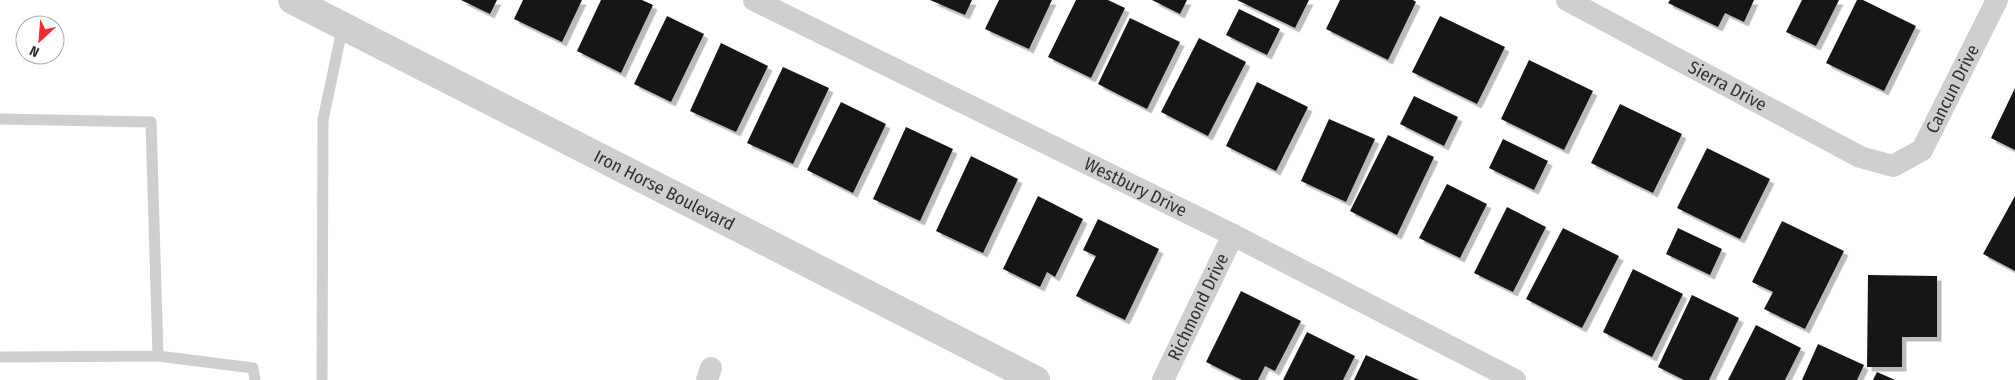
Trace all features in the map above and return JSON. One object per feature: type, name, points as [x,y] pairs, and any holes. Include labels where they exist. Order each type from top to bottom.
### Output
[{"type":"street","name":"Iron Horse Boulevard","points":[[292,0],[1036,380]]},
{"type":"street","name":"Westbury Drive","points":[[754,0],[1233,235],[1515,380]]},
{"type":"street","name":"Sierra Drive","points":[[1566,0],[1592,6],[1860,156],[1893,166]]},
{"type":"street","name":"Cancun Drive","points":[[1893,166],[1922,150],[1996,0]]},
{"type":"street","name":"Richmond Drive","points":[[1164,380],[1233,235]]},
{"type":"lane","points":[[322,380],[323,120],[343,25]]},
{"type":"lane","points":[[0,119],[151,122],[158,356]]},
{"type":"lane","points":[[0,358],[158,356],[253,368],[255,380]]},
{"type":"building","points":[[461,0],[497,0],[490,14]]},
{"type":"building","points":[[523,0],[582,0],[562,42],[514,19]]},
{"type":"building","points":[[601,0],[642,0],[653,5],[621,73],[577,51]]},
{"type":"building","points":[[930,0],[972,0],[965,15]]},
{"type":"building","points":[[999,0],[1052,0],[1029,49],[985,29]]},
{"type":"building","points":[[1076,0],[1108,0],[1125,8],[1091,78],[1048,57]]},
{"type":"building","points":[[1152,0],[1187,0],[1180,14]]},
{"type":"building","points":[[1237,0],[1309,0],[1295,28]]},
{"type":"building","points":[[1340,0],[1413,0],[1416,2],[1388,60],[1326,29]]},
{"type":"building","points":[[1670,0],[1754,0],[1744,22],[1725,13],[1718,27],[1668,3]]},
{"type":"building","points":[[1802,0],[1839,0],[1816,46],[1786,32]]},
{"type":"building","points":[[1857,0],[1863,0],[1916,26],[1884,91],[1826,63]]},
{"type":"building","points":[[1239,9],[1280,29],[1267,55],[1226,35]]},
{"type":"building","points":[[667,16],[704,34],[671,102],[634,84]]},
{"type":"building","points":[[1440,16],[1505,47],[1477,104],[1412,72]]},
{"type":"building","points":[[1130,18],[1180,42],[1147,109],[1098,84]]},
{"type":"building","points":[[1199,38],[1246,62],[1208,136],[1161,112]]},
{"type":"building","points":[[721,43],[768,66],[736,132],[690,111]]},
{"type":"building","points":[[1529,60],[1593,91],[1564,150],[1501,119]]},
{"type":"building","points":[[783,67],[829,88],[793,164],[747,143]]},
{"type":"building","points":[[1257,82],[1308,107],[1276,171],[1226,146]]},
{"type":"building","points":[[2015,88],[2015,150],[1991,138]]},
{"type":"building","points":[[1414,96],[1458,117],[1444,146],[1400,124]]},
{"type":"building","points":[[841,102],[886,124],[853,193],[807,170]]},
{"type":"building","points":[[1620,104],[1682,134],[1653,193],[1591,163]]},
{"type":"building","points":[[1329,119],[1375,139],[1346,202],[1301,181]]},
{"type":"building","points":[[906,127],[953,149],[920,221],[873,199]]},
{"type":"building","points":[[1388,135],[1434,157],[1397,235],[1350,211]]},
{"type":"building","points":[[1503,139],[1548,161],[1534,190],[1489,168]]},
{"type":"building","points":[[1707,148],[1770,179],[1740,239],[1677,208]]},
{"type":"building","points":[[971,156],[1018,179],[983,253],[936,231]]},
{"type":"building","points":[[1447,184],[1487,204],[1460,258],[1419,238]]},
{"type":"building","points":[[1038,196],[1083,219],[1055,277],[1047,272],[1040,287],[1003,269]]},
{"type":"building","points":[[2015,196],[2015,271],[1983,254]]},
{"type":"building","points":[[1507,207],[1546,227],[1513,292],[1474,273]]},
{"type":"building","points":[[1098,219],[1159,249],[1125,320],[1076,296],[1096,256],[1083,250]]},
{"type":"building","points":[[1782,221],[1844,251],[1805,329],[1764,309],[1773,292],[1752,282]]},
{"type":"building","points":[[1563,228],[1619,256],[1582,328],[1526,299]]},
{"type":"building","points":[[1678,228],[1722,249],[1710,275],[1666,254]]},
{"type":"building","points":[[1633,269],[1683,294],[1652,357],[1603,332]]},
{"type":"building","points":[[1868,275],[1937,276],[1937,337],[1902,337],[1902,367],[1867,367]]},
{"type":"building","points":[[1241,291],[1301,321],[1275,371],[1265,366],[1258,380],[1242,380],[1206,362]]},
{"type":"building","points":[[1692,295],[1739,318],[1709,380],[1684,380],[1658,367]]},
{"type":"building","points":[[1756,325],[1801,348],[1785,380],[1728,380]]},
{"type":"building","points":[[1307,332],[1355,356],[1343,380],[1283,380]]},
{"type":"building","points":[[1818,344],[1864,365],[1857,380],[1802,380]]},
{"type":"building","points":[[1366,355],[1419,380],[1354,380]]},
{"type":"building","points":[[1877,372],[1895,380],[1873,380]]}]
